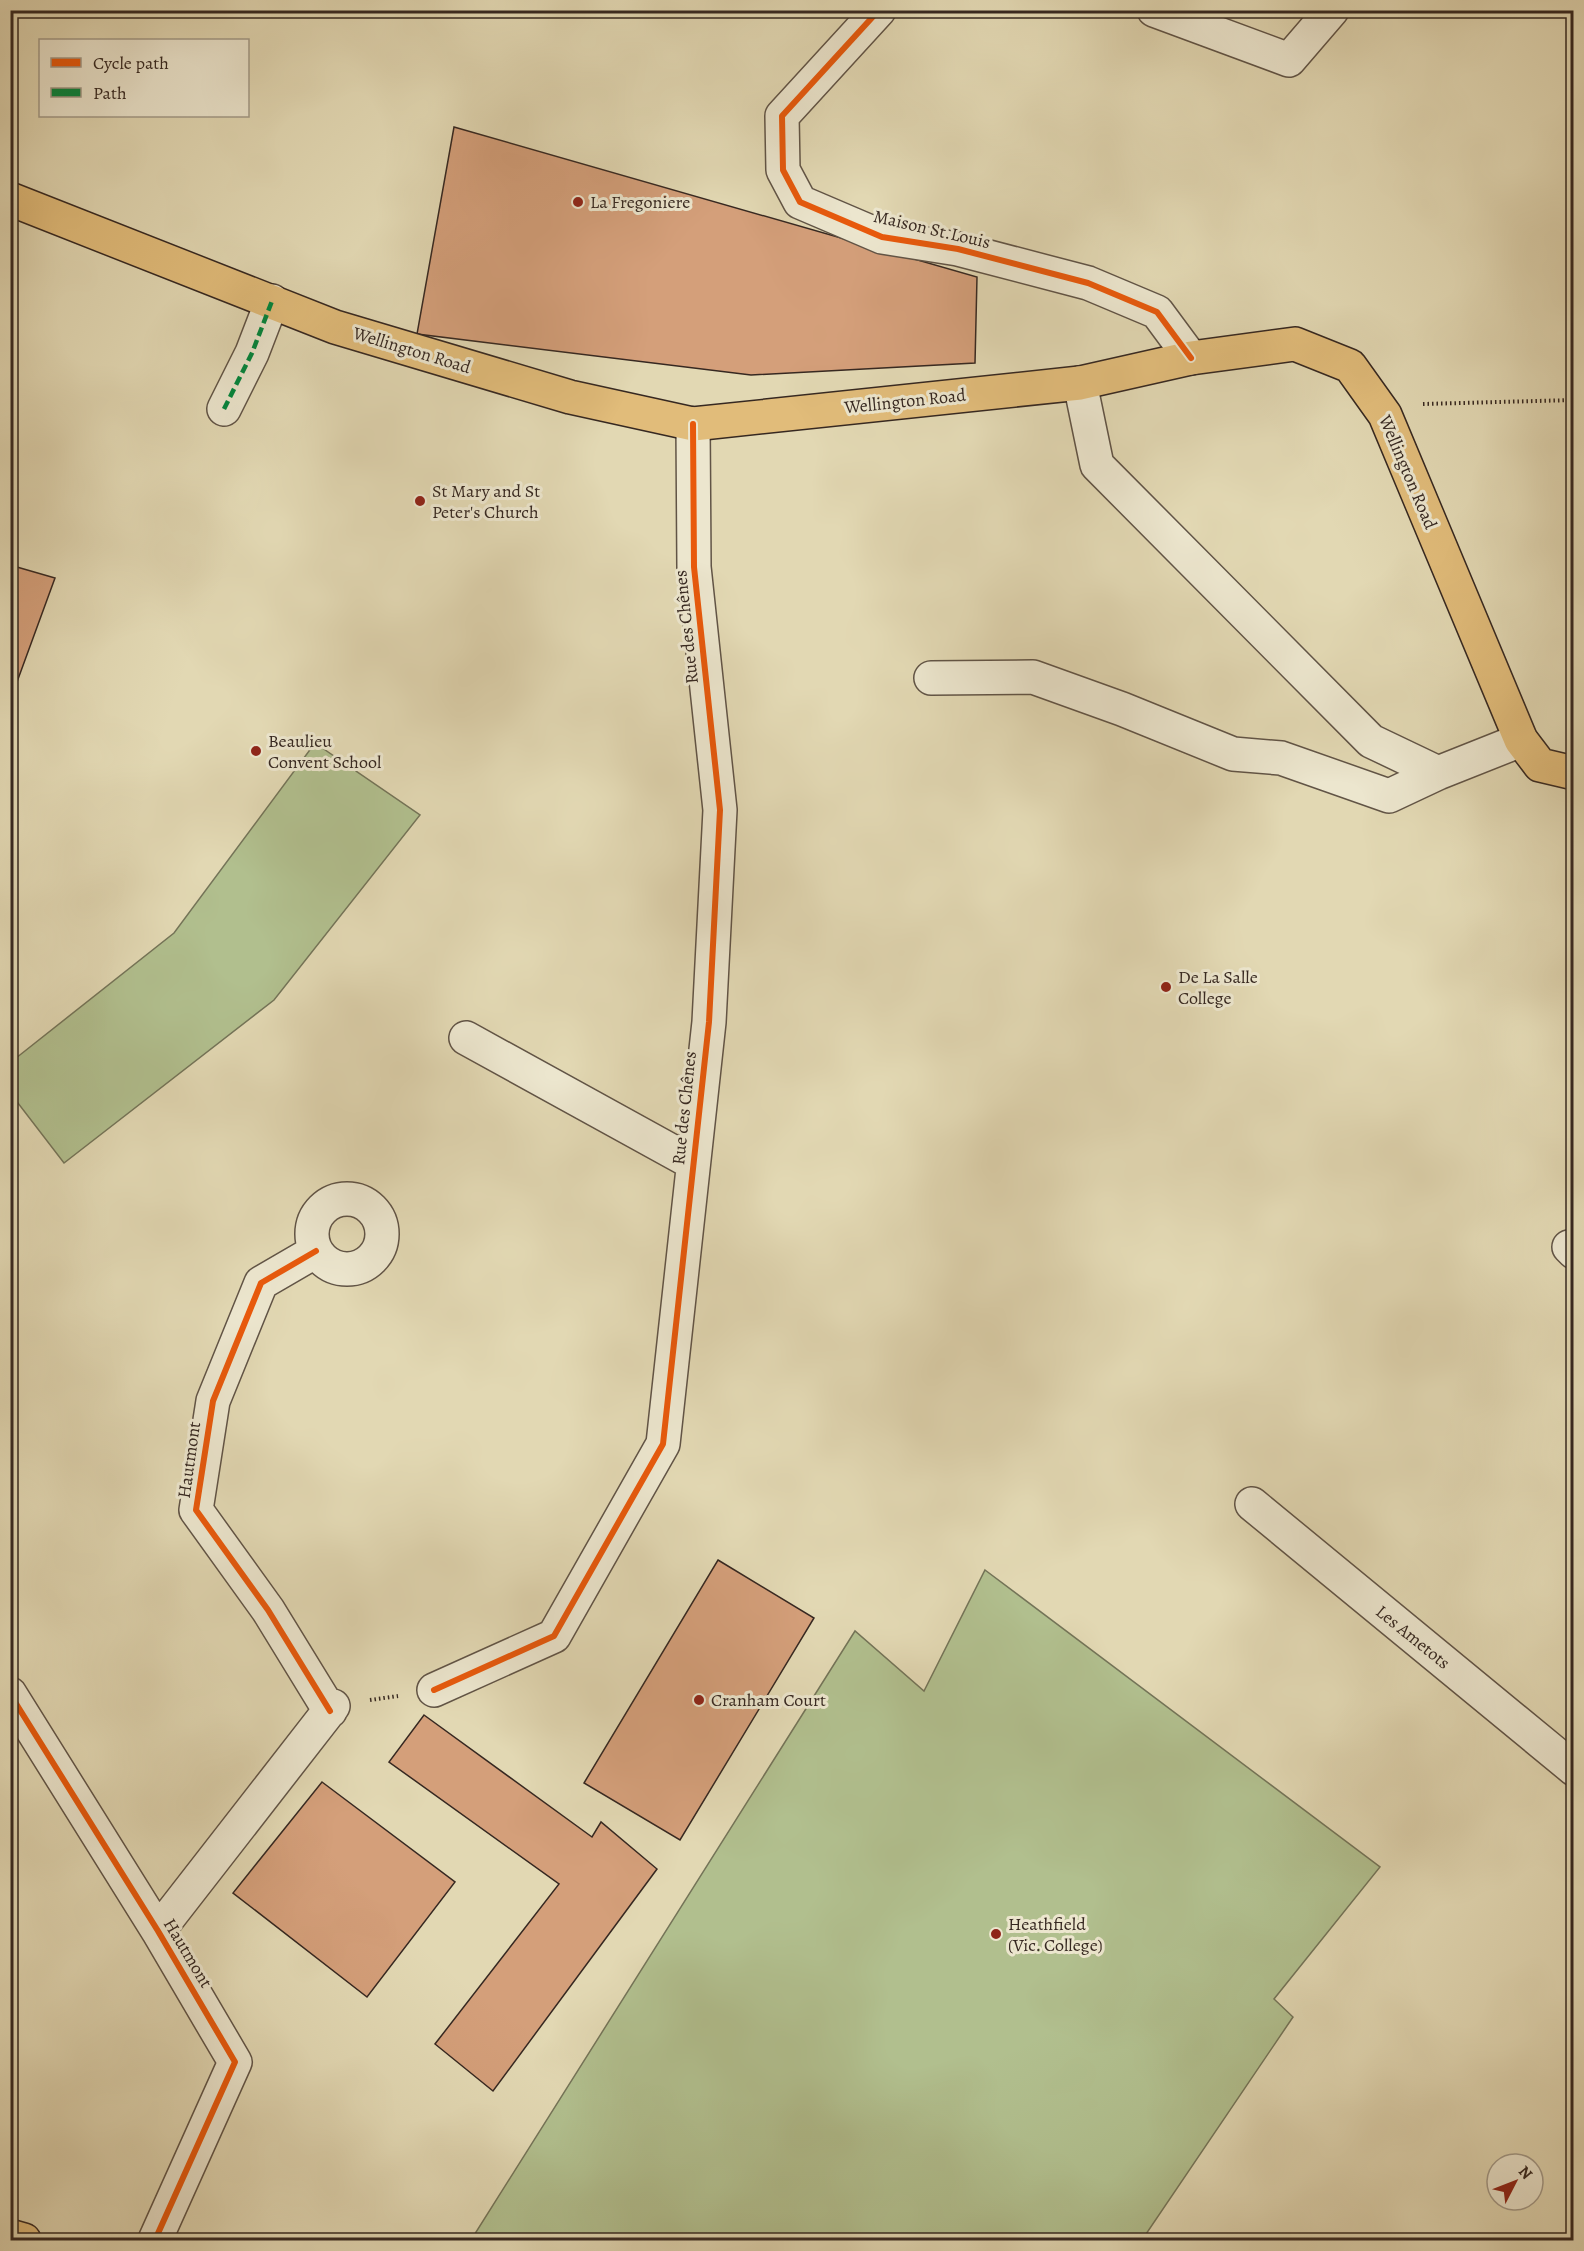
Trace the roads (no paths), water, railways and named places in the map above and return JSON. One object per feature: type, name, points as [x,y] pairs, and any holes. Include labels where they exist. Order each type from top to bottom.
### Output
[{"type":"main road","name":"Wellington Road","points":[[10,199],[335,327],[570,397],[693,424],[1080,383],[1191,358],[1295,344],[1350,366],[1385,415],[1521,740],[1540,765],[1574,773]]},
{"type":"main road","points":[[10,2236],[24,2241]]},
{"type":"street","name":"Maison St.Louis","points":[[879,10],[782,116],[783,170],[800,202],[882,237],[958,249],[1088,283],[1157,312],[1191,358]]},
{"type":"street","points":[[1154,10],[1289,60],[1332,10]]},
{"type":"street","points":[[224,409],[252,353],[272,301]]},
{"type":"street","points":[[1080,383],[1097,465],[1371,741],[1438,773]]},
{"type":"street","name":"Rue des Chênes","points":[[434,1690],[554,1636],[663,1444],[709,1022],[720,810],[694,567],[693,424]]},
{"type":"street","points":[[931,678],[1033,677],[1122,709],[1233,754],[1281,758],[1389,796],[1438,773],[1521,740]]},
{"type":"street","points":[[466,1038],[693,1163]]},
{"type":"street","name":"Hautmont","points":[[158,1931],[332,1708],[268,1610],[196,1510],[213,1401],[261,1283],[316,1251]]},
{"type":"street","name":"Les Ametots","points":[[1252,1504],[1574,1769]]},
{"type":"street","name":"Hautmont","points":[[10,1694],[158,1931],[235,2062],[155,2241]]},
{"type":"place","name":"La Fregoniere","points":[[578,202]]},
{"type":"place","name":"St Mary and St Peter's Church","points":[[420,501]]},
{"type":"place","name":"Beaulieu Convent School","points":[[256,751]]},
{"type":"place","name":"De La Salle College","points":[[1166,987]]},
{"type":"place","name":"Cranham Court","points":[[699,1700]]},
{"type":"place","name":"Heathfield (Vic. College)","points":[[996,1934]]}]
